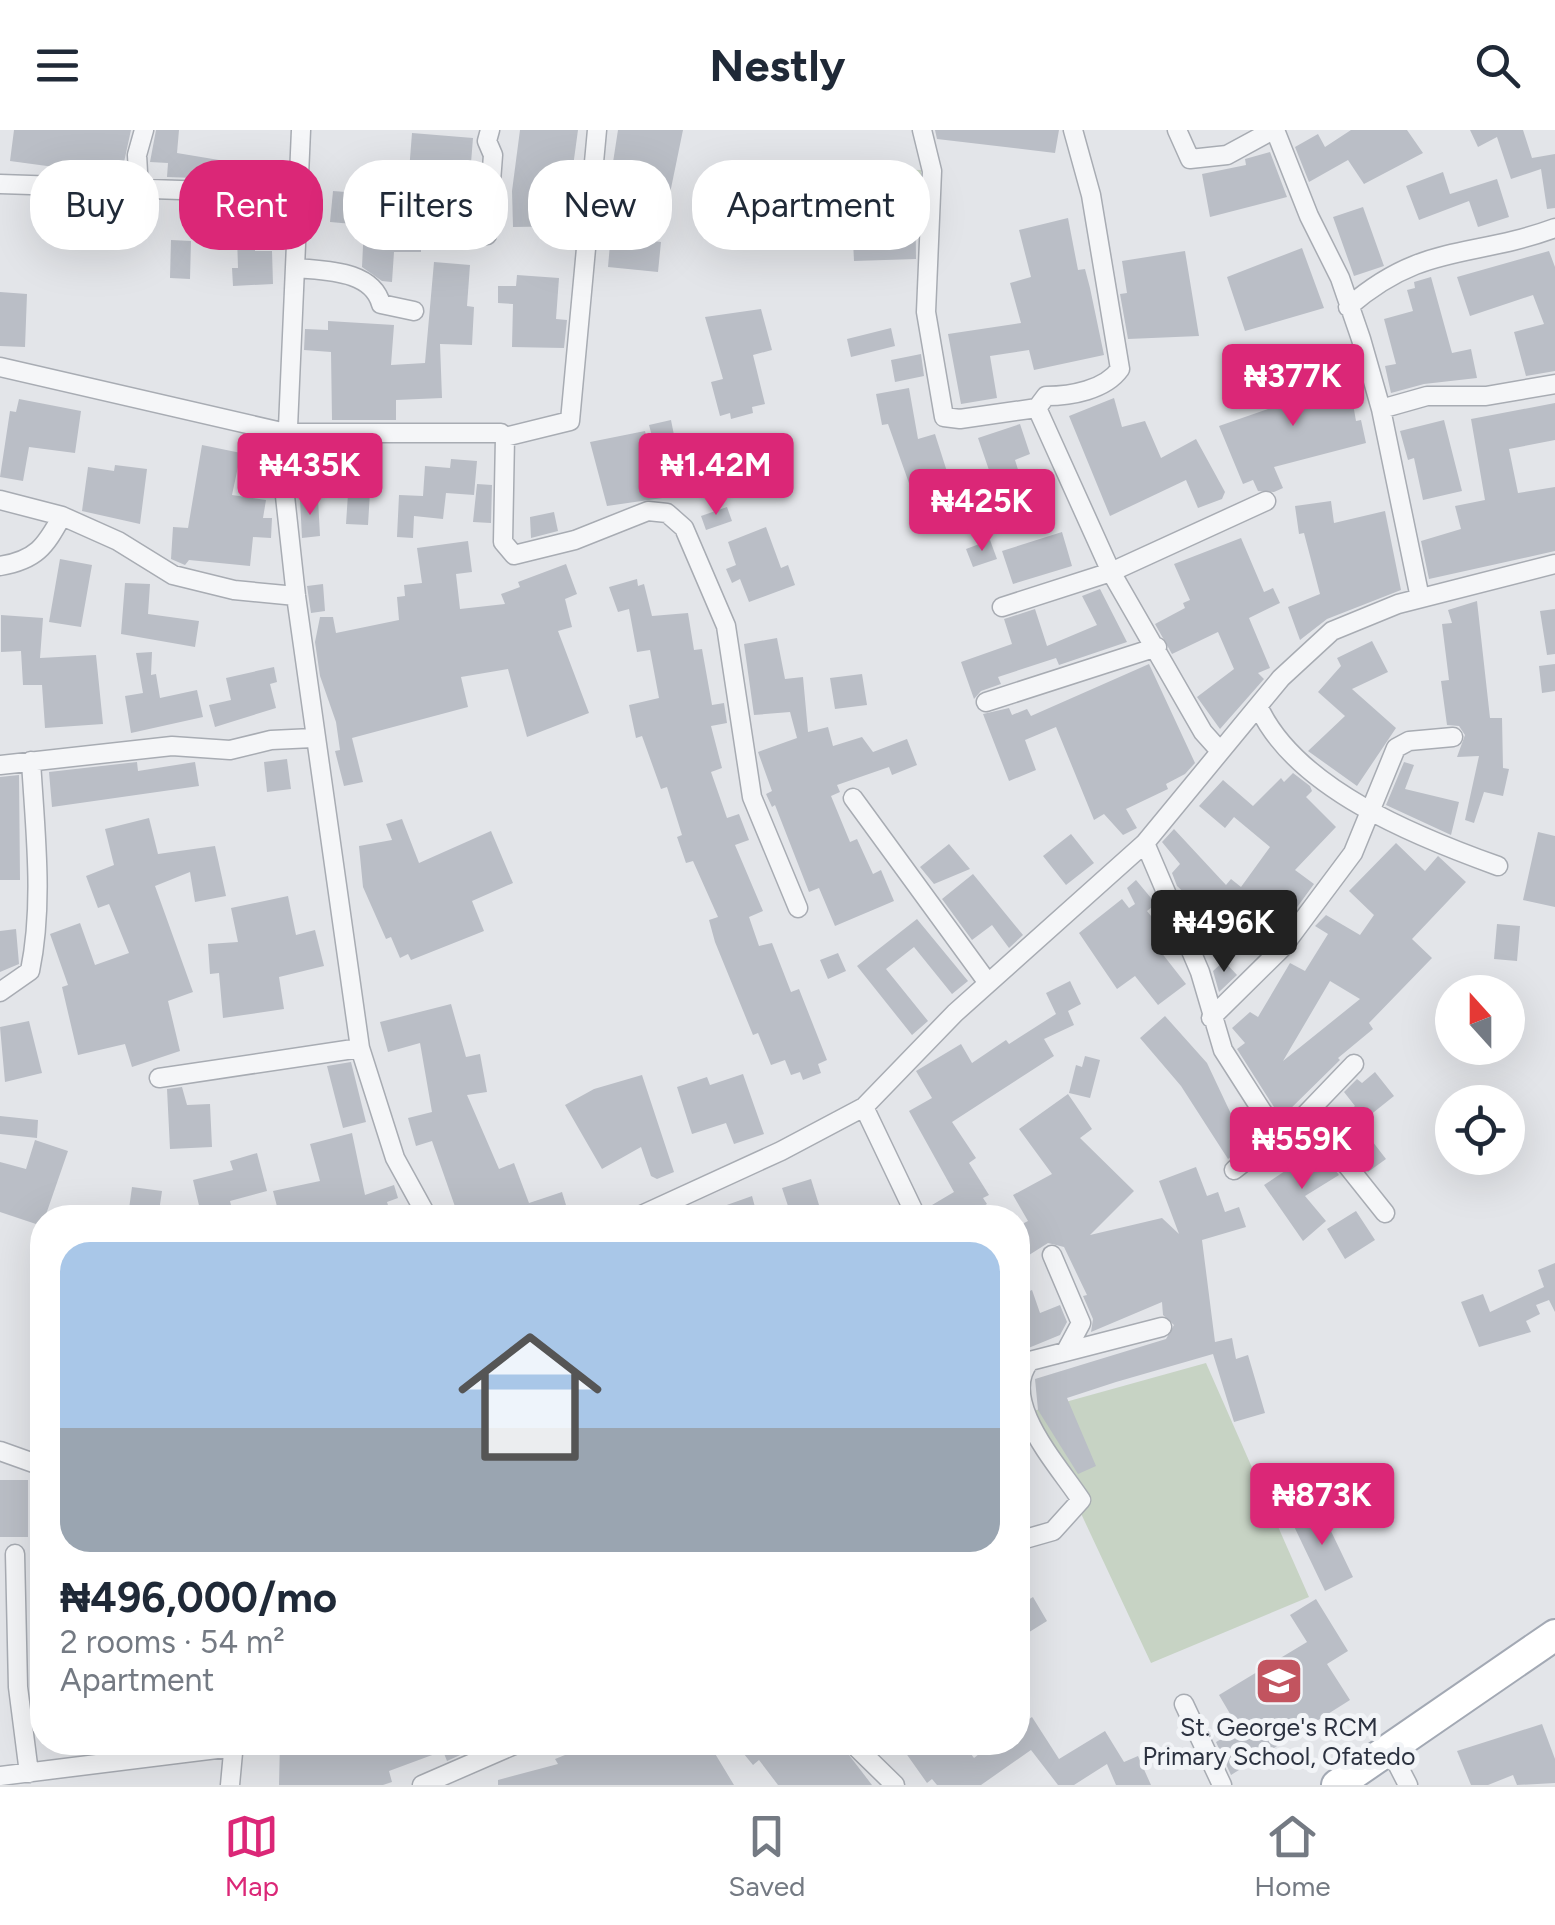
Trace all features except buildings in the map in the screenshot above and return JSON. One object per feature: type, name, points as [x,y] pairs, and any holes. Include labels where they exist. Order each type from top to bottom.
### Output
[{"type":"main road","points":[[1337,1785],[1555,1634]]},
{"type":"street","points":[[137,160],[144,130]]},
{"type":"street","points":[[300,160],[301,130]]},
{"type":"street","points":[[490,130],[488,141],[494,160]]},
{"type":"street","points":[[505,437],[570,421],[596,130]]},
{"type":"street","points":[[922,130],[932,171],[926,312],[944,417],[960,419],[1037,408],[1046,396],[1075,396],[1114,378],[1120,369],[1091,195],[1073,130]]},
{"type":"street","points":[[1178,130],[1190,159],[1227,155],[1274,130],[1348,307],[1381,410],[1397,503],[1420,598]]},
{"type":"street","points":[[0,184],[30,185]]},
{"type":"street","points":[[1348,307],[1374,285],[1422,259],[1555,228]]},
{"type":"street","points":[[297,250],[285,496],[313,738],[360,1048],[395,1158],[421,1205]]},
{"type":"street","points":[[297,268],[350,274],[379,295],[382,304],[414,311]]},
{"type":"street","points":[[0,367],[286,433],[501,432],[505,437],[503,542],[514,555],[574,540],[648,511],[667,513],[684,528],[726,626],[752,797],[798,908]]},
{"type":"street","points":[[1381,410],[1427,396],[1486,396],[1555,384]]},
{"type":"street","points":[[1037,408],[1111,572],[1202,732],[1220,751]]},
{"type":"street","points":[[0,500],[62,516],[118,541],[173,575],[234,590],[296,596]]},
{"type":"street","points":[[1002,607],[1111,572],[1266,502]]},
{"type":"street","points":[[0,566],[30,561],[46,546],[62,516]]},
{"type":"street","points":[[664,1205],[781,1152],[864,1107],[988,982],[1046,936],[1145,843],[1306,652],[1332,632],[1360,617],[1420,598],[1555,564]]},
{"type":"street","points":[[986,702],[1157,647]]},
{"type":"street","points":[[1259,708],[1272,737],[1370,814],[1498,866]]},
{"type":"street","points":[[1211,1018],[1282,948],[1318,903],[1352,853],[1396,748],[1454,737]]},
{"type":"street","points":[[0,765],[172,746],[230,750],[271,740],[313,738]]},
{"type":"street","points":[[0,992],[30,971],[34,954],[38,877],[31,761]]},
{"type":"street","points":[[853,798],[988,982]]},
{"type":"street","points":[[1145,843],[1200,972],[1211,1018],[1248,1094],[1278,1136]]},
{"type":"street","points":[[159,1078],[360,1048]]},
{"type":"street","points":[[1234,1170],[1306,1114],[1354,1064]]},
{"type":"street","points":[[864,1107],[911,1205]]},
{"type":"street","points":[[1306,1114],[1385,1213]]},
{"type":"street","points":[[1052,1255],[1081,1323],[1066,1351]]},
{"type":"street","points":[[1030,1361],[1162,1327]]},
{"type":"street","points":[[1030,1422],[1081,1500],[1053,1531],[1030,1538]]},
{"type":"street","points":[[0,1451],[30,1462]]},
{"type":"street","points":[[15,1554],[18,1687],[29,1773]]},
{"type":"street","points":[[1184,1704],[1222,1785]]},
{"type":"street","points":[[1390,1750],[1408,1785]]},
{"type":"street","points":[[4,1779],[161,1755]]},
{"type":"street","points":[[230,1785],[233,1755]]},
{"type":"street","points":[[422,1785],[491,1755]]},
{"type":"street","points":[[864,1755],[895,1785]]},
{"type":"green space","points":[[1206,1363],[1309,1597],[1151,1663],[1033,1411]]},
{"type":"place","name":"St. George's RCM Primary School, Ofatedo","points":[[1279,1681]]}]
